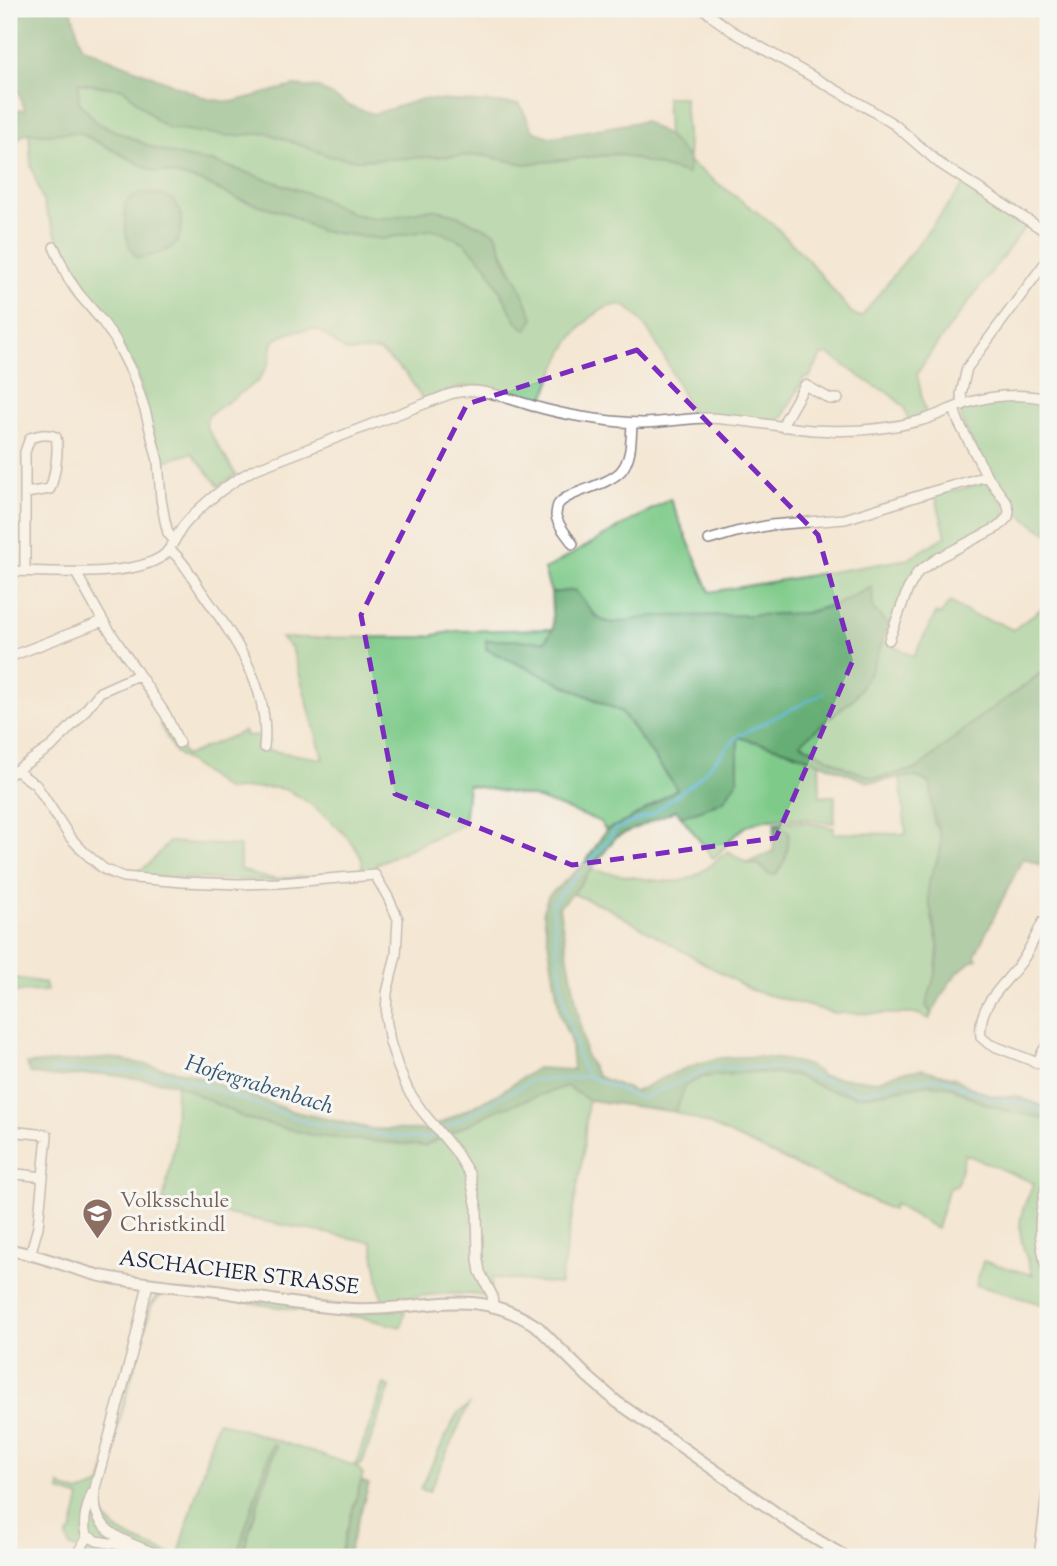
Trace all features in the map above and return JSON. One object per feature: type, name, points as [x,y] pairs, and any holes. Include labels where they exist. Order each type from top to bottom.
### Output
[{"type":"street","points":[[704,9],[732,31],[895,125],[939,163],[1048,233]]},
{"type":"street","points":[[54,247],[68,278],[102,321],[133,374],[158,461],[161,499],[171,545],[248,664],[263,710],[266,732],[264,747]]},
{"type":"street","points":[[889,640],[908,589],[918,572],[938,558],[998,527],[1008,517],[1007,503],[988,476],[963,431],[958,407],[967,368],[1048,259]]},
{"type":"street","points":[[783,427],[805,385],[830,398],[838,399]]},
{"type":"street","points":[[9,571],[76,573],[134,566],[155,560],[171,545],[184,524],[235,480],[253,470],[462,391],[485,391],[556,412],[632,423],[706,418],[842,431],[919,421],[998,397],[1048,398]]},
{"type":"street","points":[[573,544],[559,523],[556,514],[558,505],[565,498],[606,482],[620,472],[629,453],[632,423]]},
{"type":"street","points":[[25,571],[26,444],[30,438],[52,435],[56,437],[58,444],[50,489],[26,493]]},
{"type":"street","points":[[709,540],[771,525],[845,519],[988,476]]},
{"type":"street","points":[[76,573],[103,621],[166,715],[179,743]]},
{"type":"street","points":[[9,657],[103,621]]},
{"type":"street","points":[[138,675],[100,692],[52,746],[13,773],[36,785],[70,837],[84,852],[104,869],[123,877],[239,884],[375,875],[398,919],[396,954],[387,993],[386,1018],[390,1042],[408,1090],[464,1164],[472,1183],[477,1208],[480,1272],[492,1295],[493,1305]]},
{"type":"street","points":[[1048,918],[1043,922],[1019,965],[988,1001],[980,1033],[989,1044],[1048,1067]]},
{"type":"street","points":[[1037,1063],[1048,1044]]},
{"type":"street","points":[[9,1131],[47,1135],[38,1227],[30,1255]]},
{"type":"street","points":[[9,1172],[43,1177]]},
{"type":"street","points":[[1048,1180],[1039,1223],[1048,1275]]},
{"type":"street","name":"ASCHACHER STRASSE","points":[[9,1250],[109,1278],[316,1306],[351,1309],[404,1308],[449,1302],[493,1305],[538,1327],[617,1402],[802,1531],[846,1557]]},
{"type":"street","points":[[142,1548],[120,1546],[88,1537],[85,1532],[85,1515],[132,1353],[148,1284]]},
{"type":"street","points":[[1038,1557],[1048,1485]]},
{"type":"street","points":[[95,1488],[97,1516],[103,1526],[118,1537],[163,1557]]},
{"type":"street","points":[[75,1557],[88,1537]]},
{"type":"highlighted area","points":[[637,350],[818,535],[853,660],[776,838],[572,865],[395,794],[361,615],[467,404]]},
{"type":"green space","points":[[9,9],[71,9],[82,47],[208,99],[231,102],[293,86],[319,88],[352,107],[374,114],[422,99],[520,104],[533,131],[550,137],[644,121],[668,136],[689,159],[688,174],[618,154],[525,164],[482,155],[358,160],[329,156],[268,133],[230,136],[169,128],[157,121],[124,89],[78,83],[79,102],[97,123],[156,149],[236,169],[316,196],[353,214],[374,218],[393,217],[431,209],[451,213],[496,233],[504,259],[517,280],[534,319],[526,330],[517,322],[486,265],[464,242],[433,229],[382,239],[320,231],[286,213],[236,198],[203,182],[166,172],[155,172],[79,132],[29,132],[9,144],[9,119],[18,110],[25,110],[9,68]]},
{"type":"green space","points":[[77,83],[124,89],[157,121],[230,136],[268,133],[329,156],[358,160],[482,155],[525,164],[618,154],[687,174],[689,162],[773,224],[809,261],[851,312],[860,317],[966,182],[1029,222],[917,374],[926,415],[908,420],[905,408],[887,392],[828,354],[821,356],[809,378],[805,377],[778,422],[692,414],[665,358],[647,329],[629,309],[622,306],[614,305],[598,312],[578,331],[559,360],[542,405],[502,391],[470,386],[455,388],[423,400],[407,375],[381,352],[344,350],[320,331],[312,329],[293,332],[276,339],[269,363],[258,381],[210,414],[206,422],[207,428],[236,475],[219,486],[192,453],[161,462],[136,371],[109,322],[79,287],[47,214],[31,165],[29,132],[78,132],[155,172],[166,172],[203,182],[236,198],[286,213],[320,231],[382,239],[433,229],[464,242],[486,265],[517,322],[534,319],[496,233],[451,213],[431,209],[393,217],[374,218],[353,214],[316,196],[236,169],[156,149],[97,123],[79,102]],"holes":[[[125,204],[181,232],[175,244],[167,250],[126,236]]]},
{"type":"green space","points":[[666,97],[684,97],[689,159],[668,136]]},
{"type":"green space","points":[[141,193],[170,198],[179,208],[181,228],[177,241],[170,248],[138,258],[128,240],[125,204]]},
{"type":"green space","points":[[1026,399],[1048,403],[1048,534],[1009,504],[984,465],[961,419],[961,412],[972,405]]},
{"type":"green space","points":[[982,482],[988,483],[1004,504],[1006,514],[1000,523],[929,561],[907,586],[889,626],[873,609],[871,587],[840,603],[805,613],[613,624],[596,615],[575,590],[551,593],[544,570],[670,499],[710,592],[908,559],[946,536],[935,495]]},
{"type":"green space","points":[[872,587],[873,609],[889,626],[870,673],[854,698],[800,743],[847,768],[871,777],[917,769],[977,719],[1048,667],[1048,868],[1023,858],[975,955],[977,959],[954,977],[929,1019],[931,1012],[926,1006],[939,950],[928,889],[941,843],[933,811],[931,784],[908,777],[868,782],[790,751],[738,737],[738,779],[724,800],[681,816],[676,810],[616,837],[575,891],[559,907],[586,1056],[597,1076],[635,1092],[682,1070],[722,1058],[787,1060],[814,1069],[822,1076],[878,1081],[898,1073],[922,1069],[955,1078],[992,1096],[1016,1096],[1048,1108],[1048,1119],[1003,1110],[952,1087],[929,1084],[856,1096],[826,1089],[794,1075],[752,1072],[703,1077],[686,1085],[675,1112],[588,1100],[567,1086],[499,1109],[425,1146],[316,1136],[245,1118],[176,1084],[103,1074],[52,1077],[30,1073],[27,1064],[112,1058],[189,1073],[292,1111],[372,1129],[427,1130],[494,1096],[537,1068],[573,1070],[570,1039],[560,1015],[543,910],[548,896],[585,863],[606,830],[629,820],[677,789],[621,711],[486,649],[486,640],[545,641],[553,629],[551,593],[575,590],[595,616],[613,623],[655,616],[805,613],[840,603]]},
{"type":"green space","points":[[1048,601],[1048,667],[917,769],[871,777],[847,768],[799,743],[854,698],[870,673],[882,641],[914,656],[936,613],[940,615],[950,602],[974,616],[1013,630]]},
{"type":"green space","points":[[553,629],[545,641],[486,640],[486,649],[621,712],[677,789],[629,820],[606,830],[599,821],[533,797],[468,785],[464,824],[376,864],[376,872],[270,881],[137,877],[113,871],[104,864],[119,871],[137,871],[149,864],[169,842],[240,846],[240,869],[275,879],[360,871],[362,862],[358,852],[340,830],[316,808],[283,789],[224,788],[175,752],[160,725],[166,720],[185,756],[244,731],[246,736],[263,735],[266,750],[323,759],[292,648],[281,638],[424,637],[456,631]]},
{"type":"green space","points":[[738,737],[819,762],[820,796],[835,796],[834,823],[786,818],[750,824],[713,858],[681,816],[724,800],[738,779]]},
{"type":"green space","points":[[908,776],[931,784],[934,824],[941,836],[931,914],[938,945],[935,981],[926,1006],[931,1012],[929,1019],[918,1014],[834,1013],[751,990],[602,905],[573,894],[591,870],[650,880],[681,881],[700,873],[728,851],[747,863],[760,865],[764,871],[786,857],[789,832],[775,823],[812,824],[834,828],[833,833],[906,834],[900,777]]},
{"type":"green space","points":[[53,801],[72,833],[88,852],[81,847],[51,802]]},
{"type":"green space","points":[[775,823],[789,832],[786,855],[775,875],[768,874],[760,865],[747,863],[773,851]]},
{"type":"green space","points":[[9,977],[45,983],[47,991],[9,992]]},
{"type":"green space","points":[[752,1072],[794,1075],[826,1089],[869,1095],[929,1084],[952,1087],[1003,1110],[1048,1119],[1048,1202],[1045,1216],[1048,1306],[976,1285],[983,1261],[1033,1275],[1022,1243],[1020,1226],[1023,1209],[1034,1183],[965,1154],[957,1185],[949,1187],[937,1229],[894,1204],[892,1210],[708,1124],[675,1112],[685,1085],[703,1077]]},
{"type":"green space","points":[[176,1084],[245,1118],[316,1136],[425,1146],[499,1109],[567,1086],[588,1100],[583,1154],[560,1284],[492,1278],[492,1297],[450,1294],[382,1301],[372,1242],[163,1202],[175,1141]]},
{"type":"green space","points":[[165,1292],[405,1311],[401,1327],[359,1317],[197,1295],[160,1296],[151,1306],[102,1485],[101,1502],[105,1517],[118,1530],[177,1557],[80,1557],[84,1552],[70,1547],[67,1536],[72,1531],[80,1498],[59,1491],[60,1485],[79,1493],[101,1485],[150,1305],[158,1295]]},
{"type":"green space","points":[[384,1384],[390,1387],[362,1464],[356,1466],[363,1474],[339,1557],[241,1557],[276,1446],[273,1444],[236,1557],[178,1557],[217,1421],[355,1466]]},
{"type":"green space","points":[[468,1406],[429,1492],[420,1489],[457,1414]]},
{"type":"green space","points":[[272,1444],[276,1446],[241,1557],[236,1557]]},
{"type":"green space","points":[[361,1481],[369,1484],[347,1557],[339,1557]]},
{"type":"waterway","points":[[588,864],[616,829],[652,814],[697,780],[738,736],[824,693]]},
{"type":"waterway","points":[[582,872],[552,904],[564,1003],[580,1062],[588,1076]]},
{"type":"waterway","name":"Hofergrabenbach","points":[[441,1130],[533,1080],[588,1076],[641,1099],[710,1068],[789,1068],[861,1093],[904,1081],[943,1078],[991,1099],[1022,1103],[1048,1113]]},
{"type":"waterway","name":"Hofergrabenbach","points":[[51,1071],[125,1070],[173,1075],[310,1123],[389,1136],[426,1139],[435,1134]]},
{"type":"place","name":"Volksschule Christkindl","points":[[97,1241]]}]
